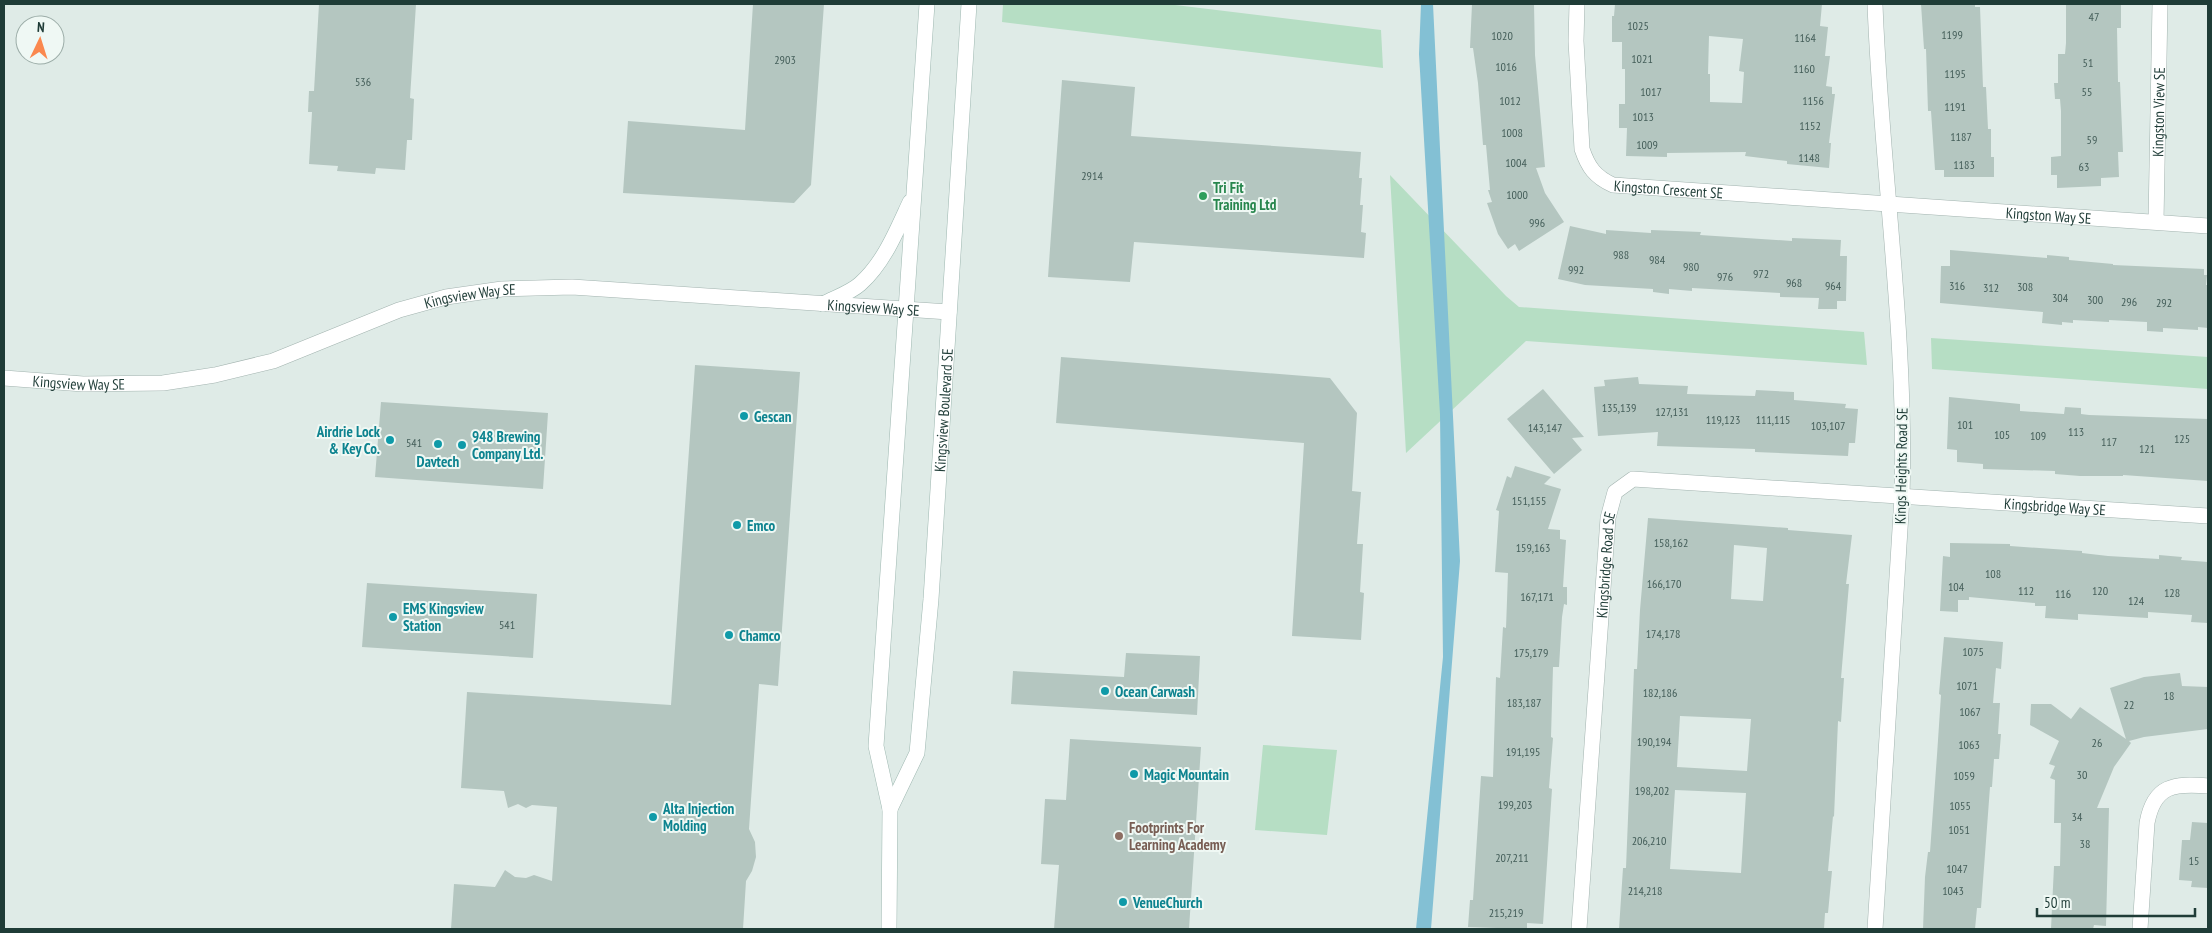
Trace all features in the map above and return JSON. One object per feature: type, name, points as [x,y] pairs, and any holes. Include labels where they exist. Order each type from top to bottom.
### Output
[{"type":"street","name":"Kingsview Boulevard SE","points":[[889,929],[890,809],[876,746],[927,4]]},
{"type":"street","name":"Kingsview Boulevard SE","points":[[890,809],[917,753],[931,599],[969,4]]},
{"type":"street","name":"Kingston Crescent SE","points":[[1577,4],[1576,41],[1582,149],[1593,173],[1602,180],[1613,185],[1890,203]]},
{"type":"street","name":"Kings Heights Road SE","points":[[1875,4],[1878,84],[1890,203],[1904,432],[1902,497],[1875,929]]},
{"type":"street","name":"Kingston View SE","points":[[2156,221],[2160,4]]},
{"type":"street","points":[[823,304],[859,285],[875,267],[891,242],[913,196]]},
{"type":"street","name":"Kingston Way SE","points":[[1890,203],[2208,226]]},
{"type":"street","name":"Kingsview Way SE","points":[[4,378],[83,384],[163,383],[216,375],[273,361],[398,310],[446,298],[502,289],[572,287],[949,312]]},
{"type":"street","name":"Kingsbridge Road SE","points":[[1579,929],[1608,518],[1615,492],[1633,479],[1902,497]]},
{"type":"street","name":"Kingsbridge Way SE","points":[[1902,497],[2208,516]]},
{"type":"street","points":[[2140,929],[2146,823],[2150,808],[2158,796],[2167,788],[2182,784],[2208,786]]},
{"type":"green space","points":[[1003,4],[1167,4],[1381,30],[1383,68],[1002,22]]},
{"type":"green space","points":[[1390,175],[1506,296],[1519,307],[1864,332],[1867,365],[1526,341],[1406,453]]},
{"type":"green space","points":[[1931,338],[2208,357],[2208,389],[1932,369]]},
{"type":"green space","points":[[1263,745],[1337,750],[1327,835],[1255,830]]},
{"type":"water","points":[[1421,4],[1433,4],[1460,561],[1431,929],[1416,929],[1443,657],[1440,414],[1419,54]]},
{"type":"building","points":[[319,4],[416,4],[410,98],[414,99],[412,140],[407,140],[405,170],[376,168],[375,174],[337,171],[338,166],[309,164],[312,112],[308,112],[309,91],[314,91]]},
{"type":"building","points":[[753,4],[824,4],[811,185],[794,203],[623,193],[628,121],[745,130]]},
{"type":"building","points":[[1472,4],[1534,4],[1535,55],[1545,167],[1536,168],[1545,193],[1564,222],[1519,251],[1515,244],[1508,249],[1498,234],[1487,203],[1492,202],[1488,190],[1490,190],[1486,145],[1483,145],[1473,48],[1470,48]]},
{"type":"building","points":[[1615,4],[1822,4],[1820,26],[1828,27],[1825,56],[1830,56],[1826,86],[1832,87],[1832,94],[1835,94],[1829,143],[1831,143],[1829,168],[1787,164],[1787,161],[1745,156],[1746,152],[1667,153],[1667,157],[1626,156],[1627,128],[1619,128],[1619,104],[1625,104],[1625,69],[1622,69],[1622,42],[1612,42],[1612,16],[1614,16]],"holes":[[[1709,36],[1743,39],[1739,71],[1744,72],[1742,103],[1710,102],[1710,74],[1708,74]]]},
{"type":"building","points":[[1921,4],[1975,4],[1975,7],[1980,7],[1983,87],[1986,87],[1988,129],[1991,129],[1991,157],[1994,157],[1994,177],[1944,177],[1944,170],[1935,170],[1931,111],[1928,111],[1926,49],[1924,49]]},
{"type":"building","points":[[2066,4],[2121,4],[2121,28],[2117,28],[2118,82],[2120,82],[2123,152],[2118,152],[2119,177],[2101,178],[2101,186],[2057,188],[2057,175],[2051,175],[2051,157],[2061,156],[2060,99],[2055,99],[2054,83],[2058,83],[2058,54],[2065,54]]},
{"type":"building","points":[[1062,80],[1135,87],[1131,136],[1361,152],[1359,178],[1362,178],[1360,205],[1363,205],[1361,232],[1366,233],[1364,258],[1134,242],[1130,282],[1048,277]]},
{"type":"building","points":[[1570,226],[1606,234],[1606,230],[1651,233],[1651,230],[1701,232],[1700,235],[1792,241],[1792,238],[1841,240],[1840,256],[1847,256],[1846,301],[1837,301],[1837,309],[1818,309],[1819,298],[1780,297],[1780,293],[1692,288],[1692,291],[1669,289],[1669,294],[1653,292],[1653,289],[1585,285],[1558,279]]},
{"type":"building","points":[[1950,250],[2047,258],[2047,255],[2069,257],[2069,260],[2113,265],[2204,269],[2204,275],[2207,275],[2206,285],[2208,285],[2208,328],[2198,327],[2198,330],[2163,328],[2163,332],[2147,331],[2147,322],[2109,320],[2109,322],[2073,320],[2073,323],[2062,322],[2062,325],[2042,323],[2043,312],[1940,303],[1941,266],[1950,266]]},
{"type":"building","points":[[1061,357],[1330,378],[1357,413],[1352,491],[1361,492],[1357,544],[1363,544],[1360,592],[1364,593],[1361,640],[1292,636],[1304,443],[1056,423]]},
{"type":"building","name":"Alta Injection Molding","points":[[695,365],[800,372],[778,686],[759,684],[749,829],[755,842],[756,857],[752,871],[746,881],[743,929],[451,929],[454,884],[495,887],[505,870],[515,877],[526,878],[534,875],[552,881],[557,807],[532,805],[526,808],[518,804],[508,808],[504,791],[461,788],[467,692],[671,705]]},
{"type":"building","points":[[1638,377],[1639,384],[1688,386],[1687,394],[1755,396],[1756,390],[1794,392],[1794,400],[1846,404],[1845,408],[1858,409],[1855,443],[1849,443],[1848,456],[1755,452],[1755,449],[1657,446],[1658,432],[1598,436],[1594,387],[1605,386],[1604,380]]},
{"type":"building","points":[[1543,389],[1584,437],[1572,438],[1582,450],[1554,474],[1507,419]]},
{"type":"building","points":[[1949,397],[2020,404],[2020,411],[2064,414],[2065,407],[2081,408],[2081,414],[2089,415],[2208,419],[2208,481],[2123,475],[2080,476],[2055,474],[2055,471],[1983,469],[1983,464],[1957,462],[1957,450],[1947,449]]},
{"type":"building","points":[[381,402],[548,413],[543,489],[375,477]]},
{"type":"building","points":[[1515,466],[1551,477],[1544,484],[1561,489],[1548,529],[1560,530],[1560,539],[1566,540],[1563,587],[1567,587],[1567,605],[1564,604],[1562,617],[1559,667],[1553,667],[1551,737],[1553,738],[1549,788],[1552,789],[1543,924],[1527,923],[1527,929],[1468,927],[1470,900],[1473,900],[1481,776],[1493,777],[1496,677],[1500,678],[1503,627],[1506,628],[1508,573],[1495,572],[1499,511],[1496,510],[1507,476],[1511,478]]},
{"type":"building","points":[[1648,518],[1788,528],[1788,530],[1852,535],[1846,584],[1849,584],[1841,678],[1844,678],[1841,722],[1838,721],[1834,817],[1828,871],[1832,871],[1828,913],[1825,913],[1824,929],[1619,929],[1623,868],[1626,868],[1634,669],[1637,669]],"holes":[[[1734,545],[1767,548],[1763,601],[1731,599]],[[1680,716],[1751,719],[1747,771],[1677,767]],[[1675,790],[1746,793],[1741,873],[1670,869]]]},
{"type":"building","points":[[1950,543],[2010,544],[2010,546],[2082,551],[2082,553],[2108,556],[2159,559],[2159,555],[2182,557],[2181,560],[2208,562],[2208,623],[2191,622],[2192,615],[2148,612],[2148,618],[2078,614],[2078,620],[2045,618],[2046,606],[2035,606],[2035,603],[1969,597],[1969,600],[1958,600],[1958,612],[1940,611],[1943,556],[1950,557]]},
{"type":"building","points":[[367,583],[537,594],[533,658],[362,647]]},
{"type":"building","points":[[1944,637],[2003,642],[2001,669],[1996,668],[1993,703],[2000,703],[1998,734],[2001,734],[1999,759],[1994,759],[1992,787],[1990,787],[1981,908],[1977,908],[1975,929],[1923,929],[1925,877],[1928,852],[1930,852]]},
{"type":"building","name":"Ocean Carwash","points":[[1126,653],[1200,656],[1197,715],[1011,704],[1013,671],[1124,677]]},
{"type":"building","points":[[2180,673],[2182,686],[2208,687],[2208,729],[2144,737],[2129,741],[2131,743],[2114,767],[2097,808],[2109,808],[2106,926],[2094,925],[2093,929],[2051,929],[2054,866],[2060,866],[2061,823],[2054,823],[2055,780],[2050,778],[2055,766],[2049,764],[2059,741],[2030,725],[2031,704],[2051,704],[2071,719],[2080,707],[2126,739],[2110,688],[2144,677]]},
{"type":"building","points":[[1070,739],[1201,747],[1189,929],[1054,929],[1059,865],[1041,864],[1045,799],[1066,800]]},
{"type":"building","points":[[2192,822],[2208,823],[2208,888],[2191,887],[2192,881],[2179,880],[2182,840],[2190,840]]},
{"type":"place","name":"Tri Fit Training Ltd","points":[[1203,196]]},
{"type":"place","name":"Gescan","points":[[744,416]]},
{"type":"place","name":"Airdrie Lock & Key Co.","points":[[390,440]]},
{"type":"place","name":"Davtech","points":[[438,444]]},
{"type":"place","name":"948 Brewing Company Ltd.","points":[[462,445]]},
{"type":"place","name":"Emco","points":[[737,525]]},
{"type":"place","name":"EMS Kingsview Station","points":[[393,617]]},
{"type":"place","name":"Chamco","points":[[729,635]]},
{"type":"place","name":"Ocean Carwash","points":[[1105,691]]},
{"type":"place","name":"Magic Mountain","points":[[1134,774]]},
{"type":"place","name":"Alta Injection Molding","points":[[653,817]]},
{"type":"place","name":"Footprints For Learning Academy","points":[[1119,836]]},
{"type":"place","name":"VenueChurch","points":[[1123,902]]}]
